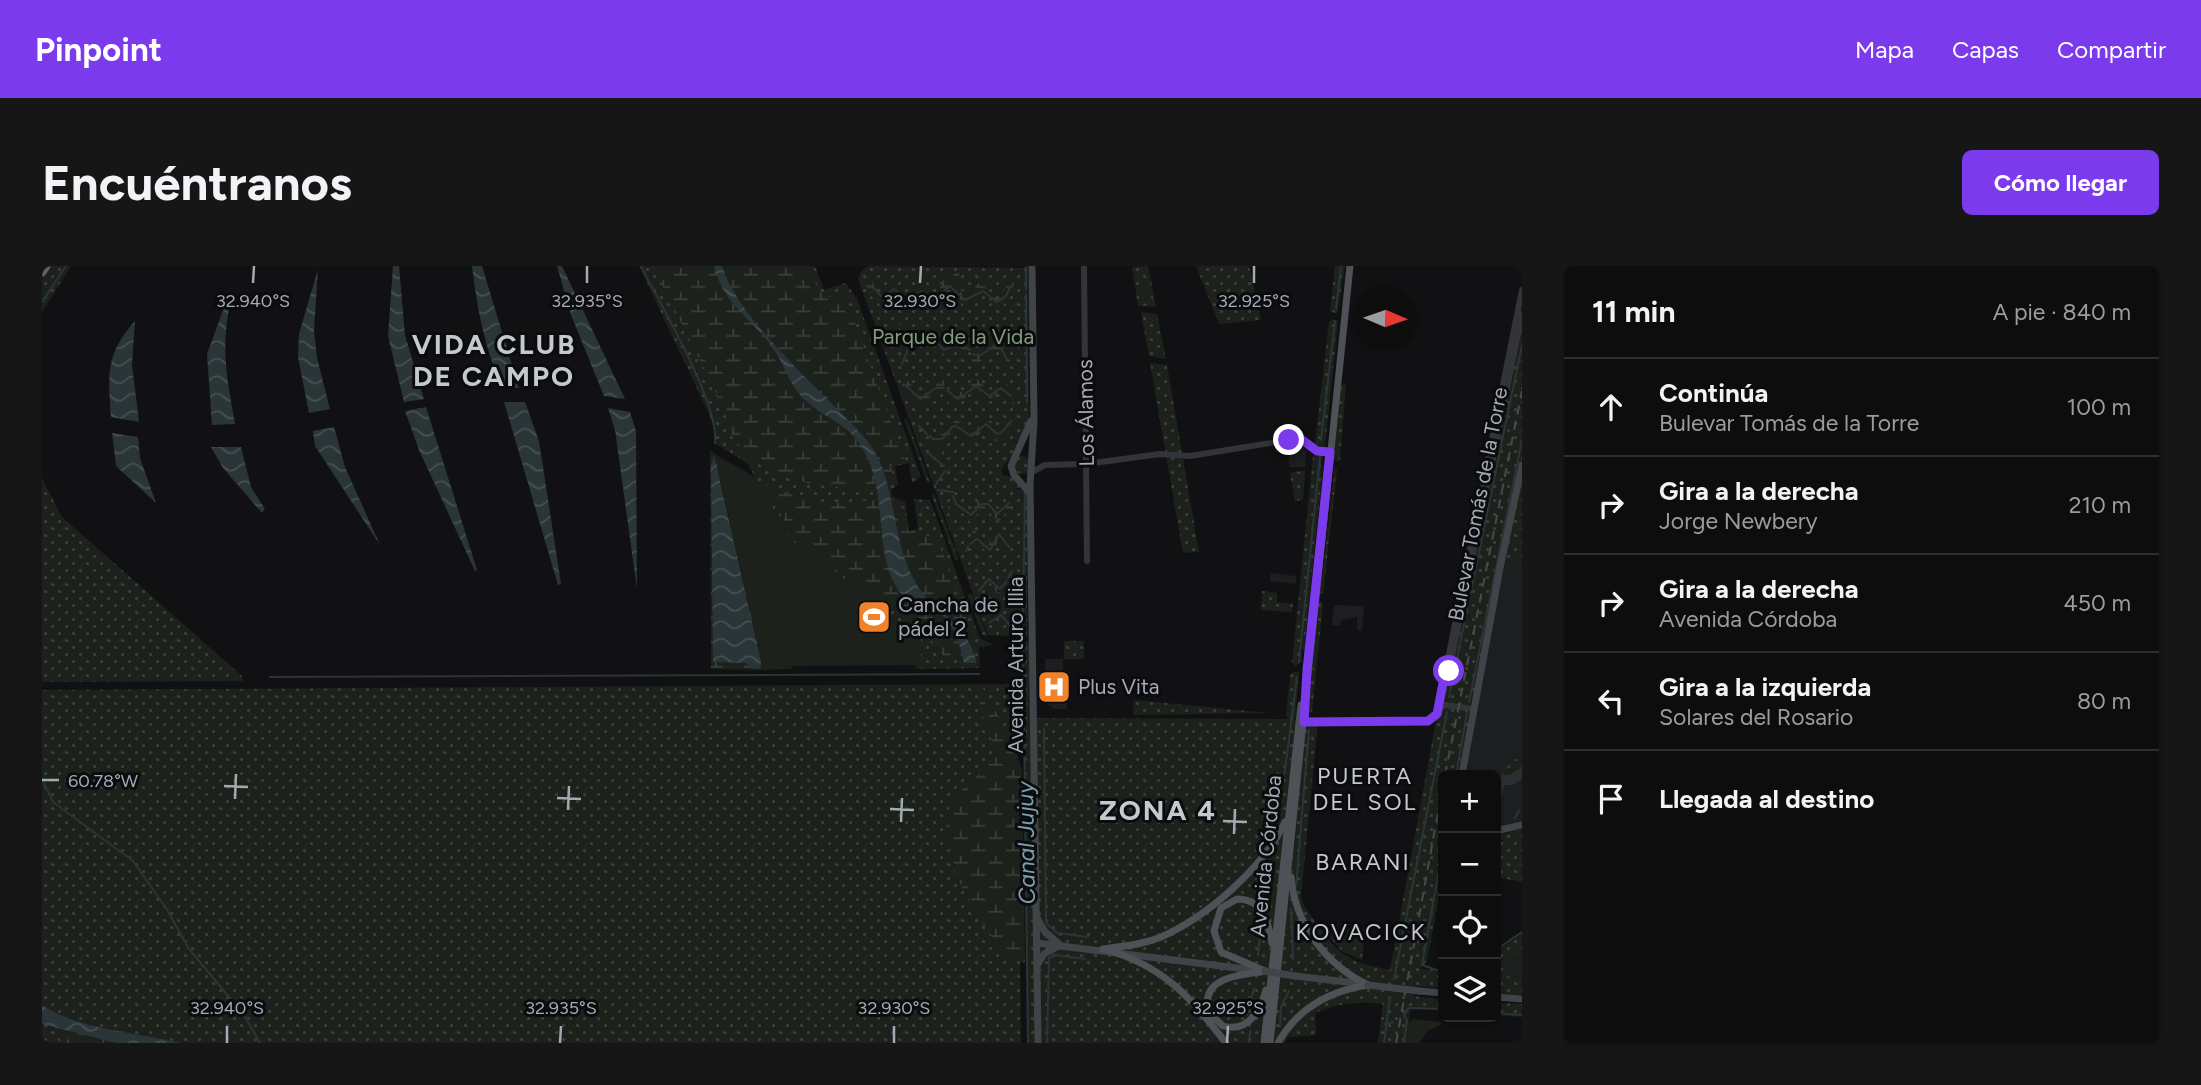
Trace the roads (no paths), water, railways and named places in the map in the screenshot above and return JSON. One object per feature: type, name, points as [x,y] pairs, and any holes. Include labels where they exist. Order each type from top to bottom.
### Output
[{"type":"highway","points":[[42,272],[46,266]]},
{"type":"main road","points":[[1018,477],[1027,477],[1032,473],[1033,459],[1032,266]]},
{"type":"main road","name":"Avenida Córdoba","points":[[1264,1043],[1268,974],[1273,956],[1307,673],[1350,266]]},
{"type":"main road","points":[[1031,496],[1011,466],[1028,433],[1033,412]]},
{"type":"main road","points":[[1017,453],[1026,452],[1033,459]]},
{"type":"main road","points":[[1463,770],[1522,465]]},
{"type":"main road","name":"Avenida Arturo Illia","points":[[1032,473],[1038,1043]]},
{"type":"main road","name":"Avenida Córdoba","points":[[1270,1043],[1307,673]]},
{"type":"main road","points":[[1103,949],[1149,942],[1192,919],[1257,867],[1276,842],[1289,815]]},
{"type":"main road","points":[[1501,830],[1522,825]]},
{"type":"main road","points":[[1290,862],[1296,906],[1310,933],[1343,971],[1368,985]]},
{"type":"main road","points":[[1268,974],[1221,952],[1214,931],[1221,908],[1237,899],[1257,904],[1267,921],[1273,956]]},
{"type":"main road","points":[[1036,917],[1045,932],[1061,946]]},
{"type":"main road","points":[[1037,943],[1103,949],[1268,974]]},
{"type":"main road","points":[[1037,965],[1048,951],[1061,946]]},
{"type":"main road","points":[[1103,949],[1142,963],[1173,982],[1226,1043]]},
{"type":"main road","points":[[1268,974],[1259,1010],[1246,1024],[1229,1028],[1212,1018],[1207,1008],[1208,997],[1218,982],[1231,976],[1268,974],[1295,975],[1438,993]]},
{"type":"main road","points":[[1278,1043],[1301,1012],[1313,1004],[1346,989],[1368,985]]},
{"type":"main road","points":[[1501,997],[1522,999]]},
{"type":"street","name":"Los Álamos","points":[[1084,266],[1087,561]]},
{"type":"street","name":"Bulevar Tomás de la Torre","points":[[1437,714],[1522,290]]},
{"type":"street","name":"Bulevar Tomás de la Torre","points":[[1444,678],[1449,671],[1522,314]]},
{"type":"street","points":[[1033,459],[1045,465],[1086,464],[1160,454],[1190,456],[1301,439],[1317,451],[1330,452]]},
{"type":"street","points":[[1032,473],[1045,465]]},
{"type":"street","points":[[1304,722],[1428,721],[1447,704],[1475,709]]},
{"type":"water","points":[[393,266],[399,266],[405,335],[424,399],[404,402],[388,336]]},
{"type":"water","points":[[472,266],[482,266],[519,388],[502,388],[496,373],[482,328]]},
{"type":"water","points":[[557,266],[562,266],[625,399],[604,396],[571,315]]},
{"type":"water","points":[[714,266],[722,266],[732,288],[764,333],[864,437],[875,452],[888,486],[900,541],[912,576],[919,589],[964,634],[977,663],[964,663],[951,625],[940,613],[909,599],[897,588],[889,572],[878,497],[868,459],[852,434],[800,395],[772,347],[724,291]]},
{"type":"water","points":[[318,269],[314,331],[317,358],[330,409],[309,413],[298,357],[299,334]]},
{"type":"water","points":[[229,294],[232,294],[225,344],[235,424],[212,425],[207,354]]},
{"type":"water","points":[[135,321],[132,365],[139,422],[111,417],[109,389],[113,355]]},
{"type":"water","points":[[504,402],[525,402],[539,441],[561,584],[558,585]]},
{"type":"water","points":[[426,407],[477,570],[475,571],[419,450],[405,411]]},
{"type":"water","points":[[608,408],[630,412],[636,431],[637,589],[615,430]]},
{"type":"water","points":[[334,427],[345,467],[380,545],[315,446],[313,431]]},
{"type":"water","points":[[112,433],[138,437],[140,458],[156,503],[116,466]]},
{"type":"water","points":[[211,447],[241,447],[251,487],[265,509],[262,513],[223,468]]},
{"type":"water","points":[[714,455],[761,662],[760,669],[750,668],[747,663],[713,662],[711,466]]},
{"type":"water","points":[[42,1005],[91,1025],[181,1043],[116,1043],[42,1024]]},
{"type":"waterway","points":[[42,302],[66,266]]},
{"type":"waterway","points":[[641,266],[699,380],[714,425],[715,443]]},
{"type":"waterway","points":[[1336,309],[1341,266]]},
{"type":"waterway","name":"Canal Jujuy","points":[[1026,267],[1026,289]]},
{"type":"waterway","points":[[867,286],[872,286],[882,297],[894,289],[908,300],[921,291],[932,301],[950,286],[965,300],[983,291],[997,302],[1006,296],[1010,287]]},
{"type":"waterway","name":"Canal Jujuy","points":[[1026,295],[1027,402]]},
{"type":"waterway","points":[[1321,440],[1335,321]]},
{"type":"waterway","points":[[899,329],[909,347],[929,335],[944,350],[960,343],[970,350]]},
{"type":"waterway","points":[[973,354],[980,356],[999,345],[1007,359]]},
{"type":"waterway","points":[[1449,697],[1522,345]]},
{"type":"waterway","points":[[902,364],[909,347]]},
{"type":"waterway","points":[[904,384],[920,399],[936,388],[944,388]]},
{"type":"waterway","points":[[948,391],[958,399],[976,386],[989,396],[1001,388],[1011,396]]},
{"type":"waterway","points":[[930,436],[933,439],[942,439],[956,426],[971,436],[986,424],[997,434],[1011,421]]},
{"type":"waterway","points":[[919,426],[927,434]]},
{"type":"waterway","points":[[1469,702],[1522,440]]},
{"type":"waterway","points":[[928,453],[944,466]]},
{"type":"waterway","points":[[1299,662],[1320,457]]},
{"type":"waterway","points":[[936,484],[945,471]]},
{"type":"waterway","points":[[938,490],[953,492]]},
{"type":"waterway","name":"Canal Jujuy","points":[[1023,615],[1025,493]]},
{"type":"waterway","points":[[953,496],[956,504],[971,515],[982,504],[988,504],[997,514],[1009,503]]},
{"type":"waterway","points":[[970,544],[977,539],[990,550],[999,534],[1009,547]]},
{"type":"waterway","points":[[966,551],[968,547]]},
{"type":"waterway","points":[[1008,578],[1012,571]]},
{"type":"waterway","points":[[979,591],[989,579],[1000,589],[1006,582]]},
{"type":"waterway","points":[[989,623],[1001,615],[1010,626]]},
{"type":"waterway","name":"Canal Jujuy","points":[[1023,619],[1023,637]]},
{"type":"waterway","name":"Canal Jujuy","points":[[1023,643],[1028,1043]]},
{"type":"waterway","points":[[270,677],[979,674]]},
{"type":"waterway","points":[[1267,845],[1285,770],[1297,677]]},
{"type":"waterway","points":[[1394,979],[1447,712]]},
{"type":"waterway","points":[[1457,770],[1467,713]]},
{"type":"waterway","points":[[1044,729],[1046,923],[1057,933],[1088,937]]},
{"type":"waterway","points":[[1296,886],[1309,730]]},
{"type":"waterway","points":[[42,779],[53,802],[133,861],[166,908],[189,949],[244,1015],[260,1043]]},
{"type":"waterway","points":[[1515,818],[1519,810]]},
{"type":"waterway","points":[[1263,904],[1268,863]]},
{"type":"waterway","points":[[1438,875],[1422,965],[1438,970]]},
{"type":"waterway","points":[[1291,908],[1293,959]]},
{"type":"waterway","points":[[1258,955],[1261,925]]},
{"type":"waterway","points":[[1501,947],[1522,932]]},
{"type":"waterway","points":[[1047,1043],[1049,958],[1055,955],[1085,959]]},
{"type":"waterway","points":[[1247,1015],[1254,988]]},
{"type":"waterway","points":[[1280,1027],[1281,1007],[1289,991]]},
{"type":"waterway","points":[[1384,1043],[1390,997]]},
{"type":"waterway","points":[[1404,1043],[1407,1020],[1404,1016],[1408,1008],[1438,1009]]},
{"type":"waterway","points":[[1501,1013],[1522,1015]]},
{"type":"waterway","points":[[1385,1024],[1393,1022]]},
{"type":"waterway","points":[[1249,1043],[1250,1031]]},
{"type":"railway","points":[[1446,770],[1522,391]]},
{"type":"railway","points":[[1396,1043],[1438,812]]},
{"type":"place","name":"Cancha de pádel 2","points":[[874,617]]},
{"type":"place","name":"Plus Vita","points":[[1054,687]]},
{"type":"district","name":"VIDA CLUB DE CAMPO","points":[[494,360]]},
{"type":"district","name":"PUERTA DEL SOL","points":[[1365,789]]},
{"type":"district","name":"ZONA 4","points":[[1158,810]]},
{"type":"district","name":"BARANI","points":[[1363,862]]},
{"type":"district","name":"KOVACICK","points":[[1361,932]]},
{"type":"park label","name":"Parque de la Vida","points":[[953,337]]}]
